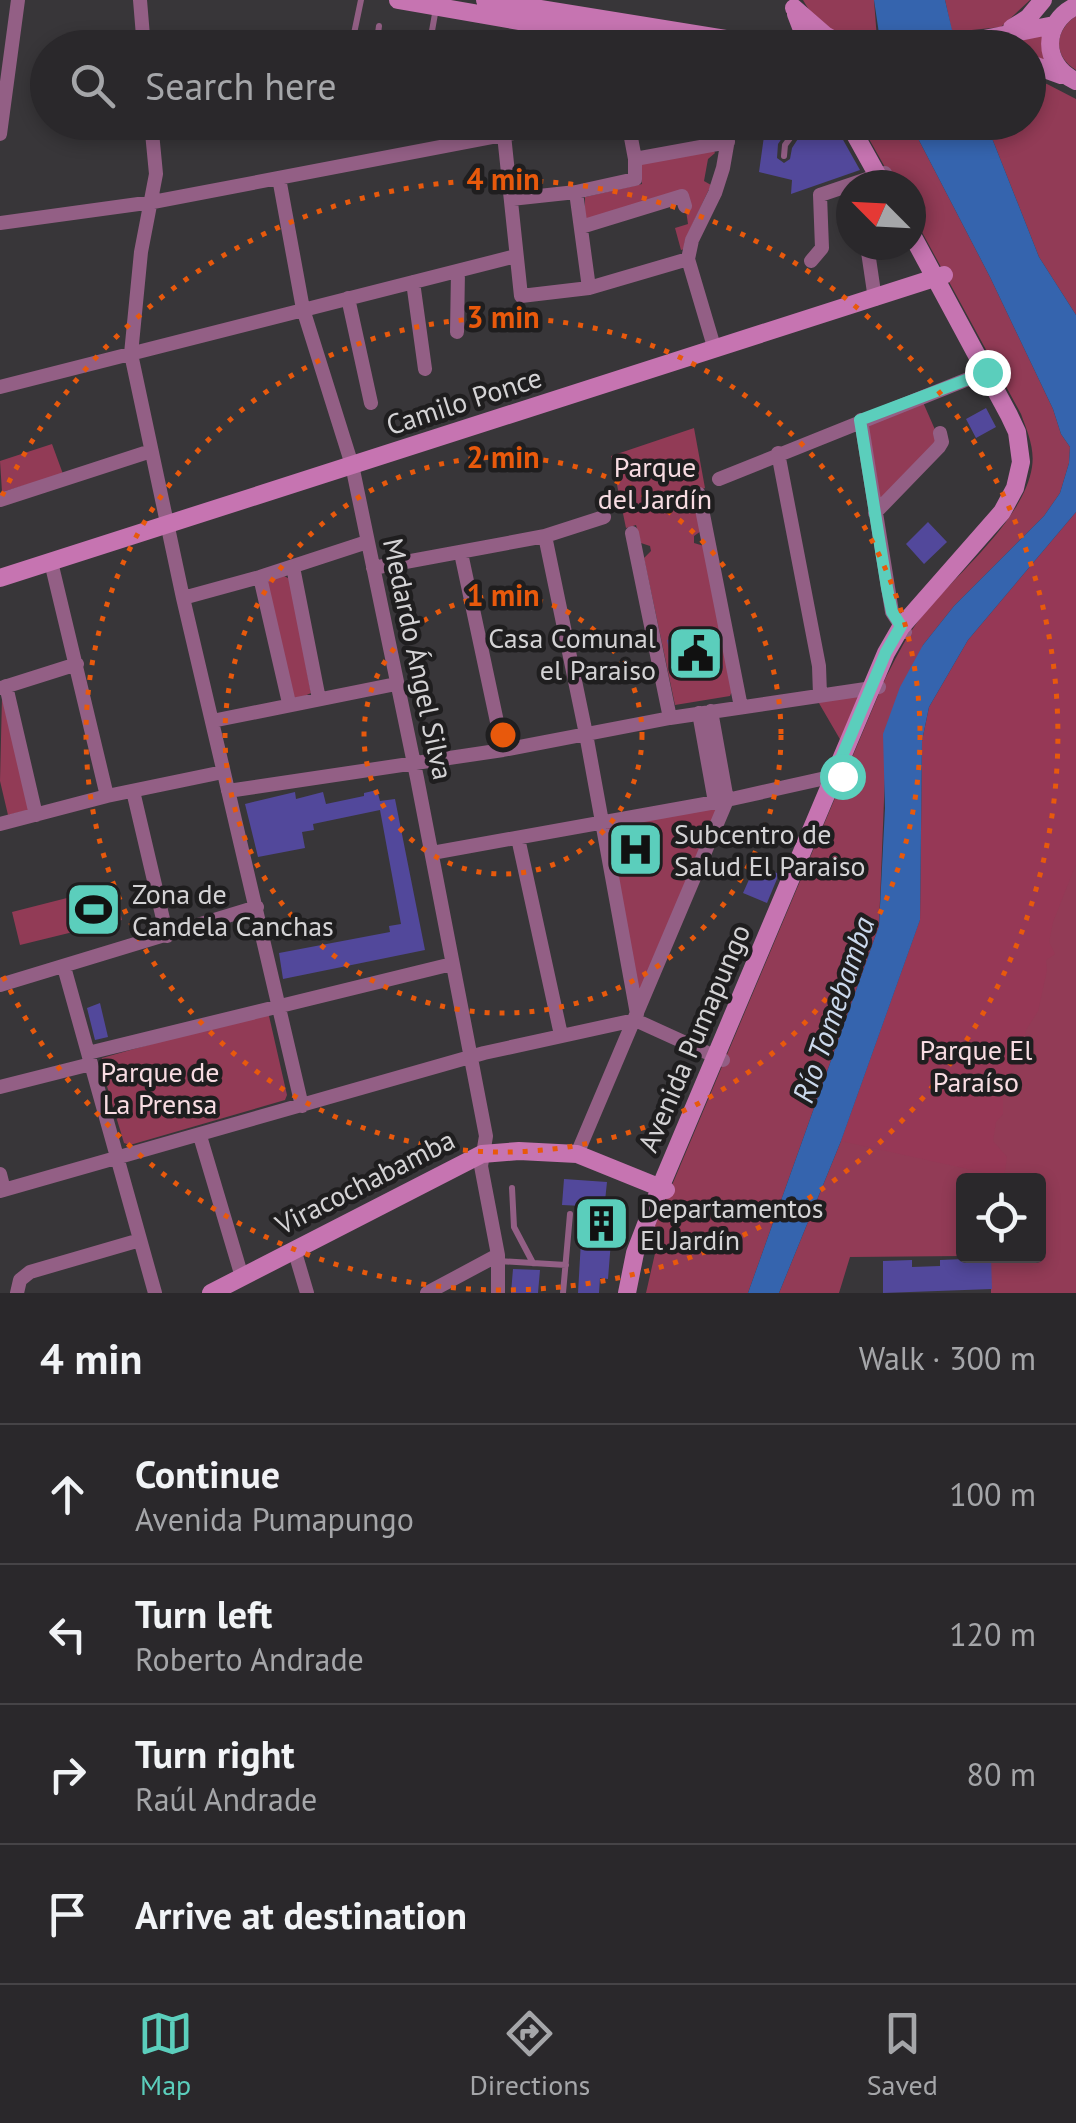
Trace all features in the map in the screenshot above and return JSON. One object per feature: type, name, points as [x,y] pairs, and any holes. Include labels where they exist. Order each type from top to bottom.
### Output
[{"type":"main road","points":[[398,0],[582,30]]},
{"type":"main road","points":[[485,0],[594,30]]},
{"type":"main road","points":[[1005,30],[1028,18],[1043,0]]},
{"type":"main road","points":[[792,4],[802,30]]},
{"type":"main road","points":[[792,4],[820,30]]},
{"type":"main road","points":[[1011,30],[1076,6]]},
{"type":"main road","points":[[1058,14],[1050,52],[1056,66],[1074,80]]},
{"type":"main road","points":[[1046,70],[1074,80]]},
{"type":"main road","points":[[859,140],[877,170]]},
{"type":"main road","name":"Avenida Pumapungo","points":[[627,1293],[635,1253],[875,687],[903,629],[1002,512],[1019,479],[1021,450],[1017,432],[990,370],[926,256]]},
{"type":"main road","name":"Camilo Ponce","points":[[0,578],[941,277]]},
{"type":"main road","name":"Viracochabamba","points":[[210,1293],[482,1154],[577,1154],[663,1189]]},
{"type":"street","points":[[0,134],[18,0]]},
{"type":"street","points":[[140,0],[142,30]]},
{"type":"street","points":[[153,140],[156,174],[140,252],[131,354],[182,598],[302,1106]]},
{"type":"street","points":[[0,224],[153,202],[478,140]]},
{"type":"street","points":[[505,140],[518,292],[526,297],[589,288],[688,259]]},
{"type":"street","points":[[511,198],[576,192],[631,181],[636,176],[632,140]]},
{"type":"street","points":[[635,158],[728,142],[715,193],[692,240],[688,259],[715,350]]},
{"type":"street","name":"Medardo Ángel Silva","points":[[279,178],[303,309],[352,465],[432,853],[486,1136],[481,1166],[498,1258],[498,1293]]},
{"type":"street","points":[[811,261],[822,248],[820,195],[836,191]]},
{"type":"street","points":[[576,192],[589,288]]},
{"type":"street","points":[[581,227],[682,196],[686,206]]},
{"type":"street","points":[[0,387],[516,256]]},
{"type":"street","points":[[870,260],[876,299]]},
{"type":"street","points":[[457,332],[458,270]]},
{"type":"street","points":[[413,282],[424,369]]},
{"type":"street","points":[[348,298],[370,403]]},
{"type":"street","points":[[718,479],[990,370]]},
{"type":"street","points":[[860,420],[892,612],[903,629]]},
{"type":"street","points":[[876,514],[939,447],[940,434]]},
{"type":"street","points":[[0,500],[151,450]]},
{"type":"street","points":[[778,453],[820,695]]},
{"type":"street","points":[[699,494],[741,706]]},
{"type":"street","points":[[373,568],[544,536],[604,517]]},
{"type":"street","points":[[632,532],[670,718]]},
{"type":"street","points":[[544,536],[586,734],[636,1017]]},
{"type":"street","points":[[182,598],[368,542]]},
{"type":"street","points":[[462,553],[502,750]]},
{"type":"street","points":[[51,562],[107,796]]},
{"type":"street","points":[[293,567],[318,699]]},
{"type":"street","points":[[260,577],[290,704]]},
{"type":"street","points":[[36,815],[3,687],[76,664]]},
{"type":"street","points":[[212,721],[396,684]]},
{"type":"street","points":[[228,791],[502,750],[705,712],[875,687]]},
{"type":"street","points":[[577,1154],[721,801],[705,712]]},
{"type":"street","points":[[1,820],[223,772]]},
{"type":"street","points":[[432,853],[721,801],[838,775]]},
{"type":"street","points":[[133,790],[167,936]]},
{"type":"street","points":[[518,838],[561,1035]]},
{"type":"street","points":[[0,986],[257,907]]},
{"type":"street","points":[[0,1088],[278,1004],[452,964]]},
{"type":"street","points":[[64,968],[155,1293]]},
{"type":"street","points":[[0,1174],[2,1190],[471,1058],[636,1017],[720,1059]]},
{"type":"street","points":[[200,1136],[242,1276]]},
{"type":"street","points":[[17,1293],[20,1280],[30,1272],[140,1240]]},
{"type":"street","points":[[294,1249],[307,1293]]},
{"type":"street","points":[[427,1293],[498,1258]]},
{"type":"lane","points":[[355,30],[361,0]]},
{"type":"lane","points":[[432,30],[436,6]]},
{"type":"lane","points":[[378,30],[379,26]]},
{"type":"lane","points":[[784,156],[789,140]]},
{"type":"lane","points":[[512,1188],[514,1227],[533,1263]]},
{"type":"lane","points":[[563,1293],[570,1214]]},
{"type":"lane","points":[[498,1258],[566,1265]]},
{"type":"green space","points":[[803,0],[874,0],[876,30],[830,30]]},
{"type":"green space","points":[[945,0],[1030,0],[1001,27],[952,30]]},
{"type":"green space","points":[[1076,16],[1076,70],[1063,58],[1059,43],[1063,29]]},
{"type":"green space","points":[[1048,26],[1054,68],[1046,65],[1046,30],[1026,30]]},
{"type":"green space","points":[[1046,84],[1076,99],[1076,315],[1039,257],[993,140],[1046,140]]},
{"type":"green space","points":[[870,140],[919,140],[1053,409],[1070,447],[1069,463],[1060,493],[1044,516],[954,606],[923,645],[885,775],[879,926],[748,1293],[646,1293],[656,1249],[651,1235],[886,677],[922,616],[1002,527],[1026,487],[1033,460],[1021,414],[926,240],[926,170],[887,170]]},
{"type":"green space","points":[[713,149],[715,153],[708,159],[704,181],[711,185],[684,249],[681,250],[675,228],[688,224],[683,190],[585,224],[585,197],[642,184],[639,163]]},
{"type":"green space","points":[[922,400],[940,441],[881,504],[867,423]]},
{"type":"green space","name":"Parque del Jardín","points":[[694,428],[705,488],[694,492],[701,531],[694,536],[694,543],[704,546],[732,691],[730,696],[675,705],[644,558],[651,551],[650,546],[641,543],[636,525],[626,528],[611,456]]},
{"type":"green space","points":[[52,444],[63,474],[2,492],[0,461]]},
{"type":"green space","name":"Parque El Paraíso","points":[[1076,512],[1076,1293],[991,1293],[991,1263],[1046,1263],[1046,1173],[956,1173],[956,1256],[850,1257],[839,1293],[779,1293],[841,1141],[920,920]]},
{"type":"green space","name":"Parque El Paraíso","points":[[1076,512],[1076,864],[1053,922],[1049,942],[1055,954],[1046,960],[1038,1011],[1003,1087],[1003,1114],[996,1122],[993,1141],[1007,1157],[1005,1173],[986,1173],[841,1141],[920,920],[922,741],[929,707],[968,640]]},
{"type":"green space","points":[[282,575],[290,579],[311,693],[298,699],[293,697],[267,585],[268,580]]},
{"type":"green space","points":[[861,694],[841,741],[816,698]]},
{"type":"green space","points":[[2,697],[29,810],[8,815],[0,781]]},
{"type":"green space","points":[[718,806],[643,989],[637,990],[607,828]]},
{"type":"green space","points":[[114,886],[122,920],[20,945],[12,912]]},
{"type":"green space","name":"Parque de La Prensa","points":[[265,1012],[287,1095],[285,1100],[130,1145],[124,1143],[100,1063],[102,1058]]},
{"type":"water","points":[[874,0],[945,0],[952,30],[878,30]]},
{"type":"water","points":[[919,140],[993,140],[1039,257],[1076,315],[1076,512],[968,640],[929,707],[922,741],[920,920],[841,1141],[779,1293],[748,1293],[879,926],[885,808],[883,734],[900,687],[923,645],[954,606],[1044,516],[1060,493],[1069,463],[1070,447],[990,277]]},
{"type":"building","points":[[763,140],[781,140],[777,158],[784,163],[790,159],[797,140],[843,140],[860,170],[836,170],[836,178],[791,194],[792,180],[759,172]]},
{"type":"building","points":[[986,408],[996,427],[976,438],[966,419]]},
{"type":"building","points":[[928,522],[947,542],[924,564],[906,544]]},
{"type":"building","name":"Casa Comunal el Paraiso","points":[[715,629],[723,668],[675,678],[667,640]]},
{"type":"building","points":[[377,790],[380,801],[395,799],[425,950],[283,979],[279,953],[390,932],[389,926],[401,924],[380,810],[313,824],[314,830],[302,832],[305,848],[258,857],[245,804],[295,792],[296,799],[323,792],[326,804]]},
{"type":"building","points":[[756,864],[779,874],[767,903],[743,893]]},
{"type":"building","points":[[100,1003],[108,1037],[95,1040],[87,1008]]},
{"type":"building","name":"Departamentos El Jardín","points":[[564,1179],[607,1182],[605,1201],[622,1202],[619,1242],[611,1241],[608,1279],[600,1278],[599,1293],[578,1293],[583,1206],[562,1205]]},
{"type":"building","points":[[912,1260],[912,1267],[940,1266],[940,1260],[991,1263],[992,1289],[883,1293],[883,1261]]},
{"type":"building","points":[[513,1269],[540,1270],[538,1293],[511,1293]]},
{"type":"place","name":"Casa Comunal el Paraiso","points":[[695,654]]},
{"type":"place","name":"Subcentro de Salud El Paraiso","points":[[635,850]]},
{"type":"place","name":"Zona de Candela Canchas","points":[[93,910]]},
{"type":"place","name":"Departamentos El Jardín","points":[[601,1224]]},
{"type":"route","points":[[842,776],[834,775],[886,652],[901,626],[892,612],[887,588],[860,420],[987,372]]},
{"type":"water label","name":"Río Tomebamba","points":[[834,1010]]}]
